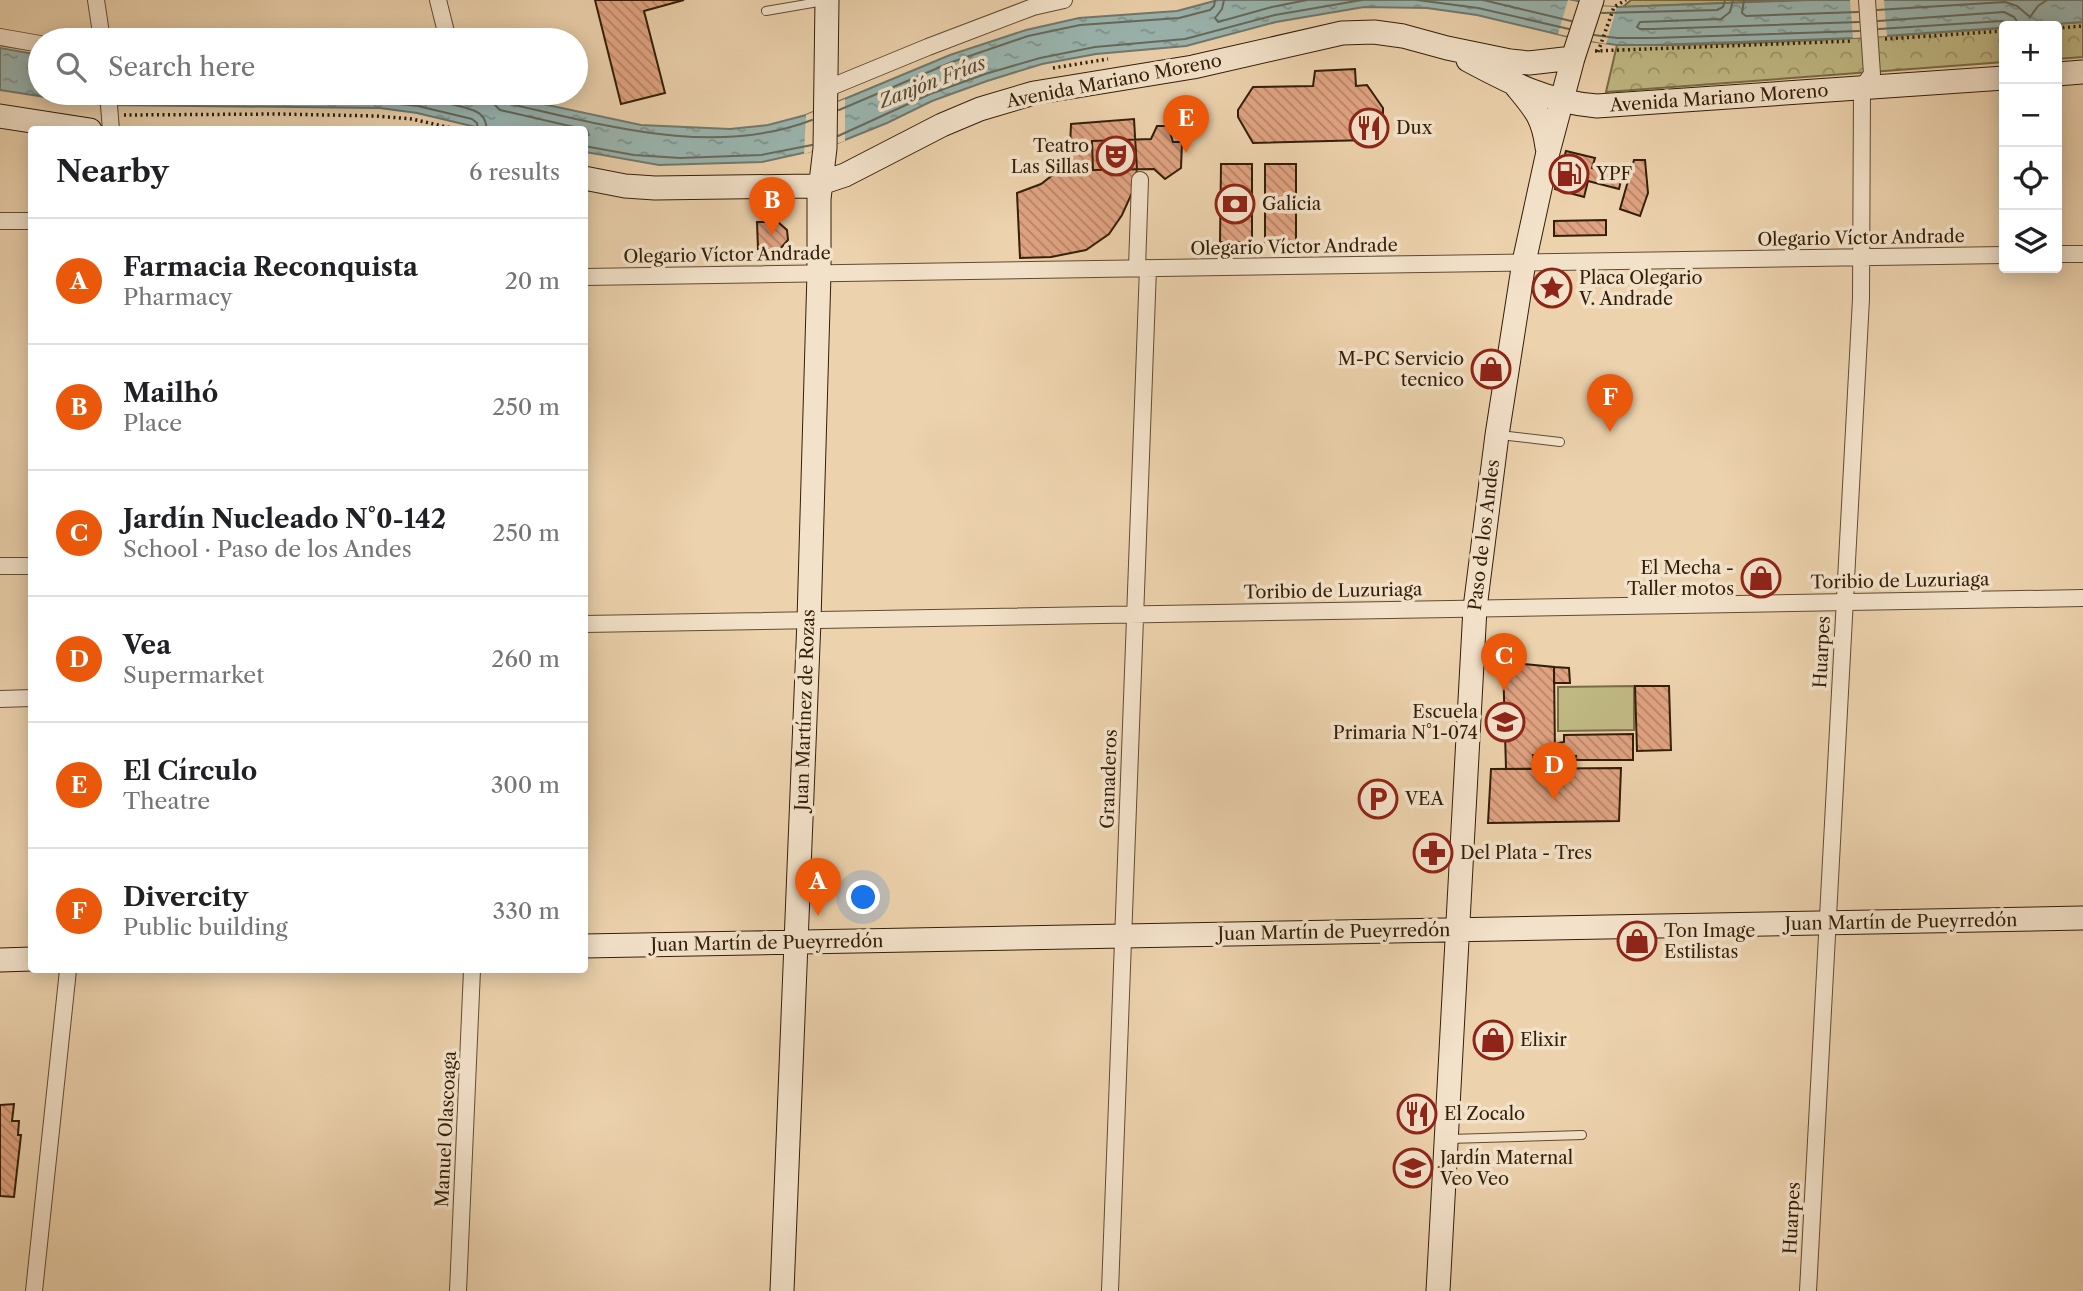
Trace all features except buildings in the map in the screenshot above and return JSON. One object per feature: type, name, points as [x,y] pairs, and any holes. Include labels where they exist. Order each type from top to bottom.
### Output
[{"type":"street","points":[[96,0],[100,28]]},
{"type":"street","points":[[438,0],[445,28]]},
{"type":"street","name":"Juan Martínez de Rozas","points":[[782,1291],[809,620],[827,0]]},
{"type":"street","points":[[825,118],[928,47],[1034,7],[1064,0]]},
{"type":"street","name":"Huarpes","points":[[1808,1291],[1862,257],[1862,88],[1871,75],[1867,0]]},
{"type":"street","name":"Paso de los Andes","points":[[1438,1291],[1475,608],[1497,435],[1524,262],[1561,101],[1585,47],[1599,4]]},
{"type":"street","name":"Avenida Mariano Moreno","points":[[588,179],[625,186],[655,188],[797,187],[821,183],[845,175],[942,125],[1034,93],[1193,67],[1342,33],[1387,33],[1447,48],[1529,63],[1585,47]]},
{"type":"street","points":[[0,37],[28,42]]},
{"type":"street","name":"Avenida Mariano Moreno","points":[[1447,48],[1516,86],[1561,101],[1583,105],[1611,106],[1999,78]]},
{"type":"street","points":[[2062,74],[2083,72]]},
{"type":"street","points":[[1516,86],[1537,111],[1544,126],[1548,152]]},
{"type":"street","points":[[0,116],[64,126]]},
{"type":"street","name":"Granaderos","points":[[1110,1291],[1135,613],[1142,268],[1140,180]]},
{"type":"street","points":[[0,221],[28,221]]},
{"type":"street","points":[[2062,254],[2083,254]]},
{"type":"street","name":"Olegario Víctor Andrade","points":[[588,276],[1999,255]]},
{"type":"street","points":[[0,566],[28,566]]},
{"type":"street","name":"Toribio de Luzuriaga","points":[[588,624],[2083,598]]},
{"type":"street","points":[[0,699],[28,698]]},
{"type":"street","name":"Juan Martín de Pueyrredón","points":[[588,946],[2083,918]]},
{"type":"street","points":[[0,960],[28,959]]},
{"type":"street","points":[[34,1291],[68,973]]},
{"type":"street","name":"Manuel Olascoaga","points":[[458,1291],[472,973]]},
{"type":"lane","points":[[766,11],[827,0]]},
{"type":"lane","points":[[1497,435],[1560,442]]},
{"type":"lane","points":[[1446,1139],[1582,1135]]},
{"type":"path","points":[[1626,0],[1599,4],[1585,47],[1598,52],[1999,31]]},
{"type":"path","points":[[2062,28],[2083,26]]},
{"type":"path","points":[[110,110],[138,116],[384,116],[443,126]]},
{"type":"green space","points":[[1631,0],[1809,0],[1623,7]]},
{"type":"green space","points":[[2083,22],[2083,57],[2062,59],[2062,23]]},
{"type":"green space","points":[[1999,28],[1999,62],[1606,92],[1617,45],[1859,38]]},
{"type":"green space","points":[[1634,686],[1634,730],[1558,731],[1558,687]]},
{"type":"water","name":"Zanjón Frías","points":[[1218,0],[1573,0],[1596,6],[1617,7],[1809,0],[2083,0],[2083,22],[1999,21],[1999,28],[1856,38],[1653,45],[1617,45],[1582,40],[1477,15],[1427,8],[1364,7],[1276,22],[1186,46],[1096,54],[1042,64],[932,101],[825,148],[762,162],[659,165],[588,153],[588,126],[471,126],[417,113],[380,108],[109,105],[548,105],[641,125],[730,129],[768,125],[806,115],[950,55],[1026,30],[1079,18],[1177,11]]},
{"type":"water","points":[[0,48],[28,53],[28,94],[0,90]]},
{"type":"pier","points":[[1568,0],[1617,7],[1606,44],[1558,34]]},
{"type":"pier","points":[[1850,0],[1884,0],[1887,36],[1853,38]]},
{"type":"pier","points":[[845,99],[845,141],[804,154],[806,115]]},
{"type":"place","name":"Dux","points":[[1369,128]]},
{"type":"place","name":"El Círculo","points":[[1186,153]]},
{"type":"place","name":"Teatro Las Sillas","points":[[1116,156]]},
{"type":"place","name":"YPF","points":[[1569,174]]},
{"type":"place","name":"Galicia","points":[[1235,204]]},
{"type":"place","name":"Mailhó","points":[[772,235]]},
{"type":"place","name":"Placa Olegario V. Andrade","points":[[1552,288]]},
{"type":"place","name":"M-PC Servicio tecnico","points":[[1491,369]]},
{"type":"place","name":"Divercity","points":[[1610,432]]},
{"type":"place","name":"El Mecha - Taller motos","points":[[1761,578]]},
{"type":"place","name":"Jardín Nucleado N°0-142","points":[[1504,691]]},
{"type":"place","name":"Escuela Primaria N°1-074","points":[[1505,722]]},
{"type":"place","name":"VEA","points":[[1378,799]]},
{"type":"place","name":"Vea","points":[[1554,800]]},
{"type":"place","name":"Del Plata - Tres","points":[[1433,853]]},
{"type":"place","name":"Farmacia Reconquista","points":[[818,916]]},
{"type":"place","name":"Ton Image Estilistas","points":[[1637,941]]},
{"type":"place","name":"Elixir","points":[[1493,1040]]},
{"type":"place","name":"El Zocalo","points":[[1417,1114]]},
{"type":"place","name":"Jardín Maternal Veo Veo","points":[[1413,1168]]}]
